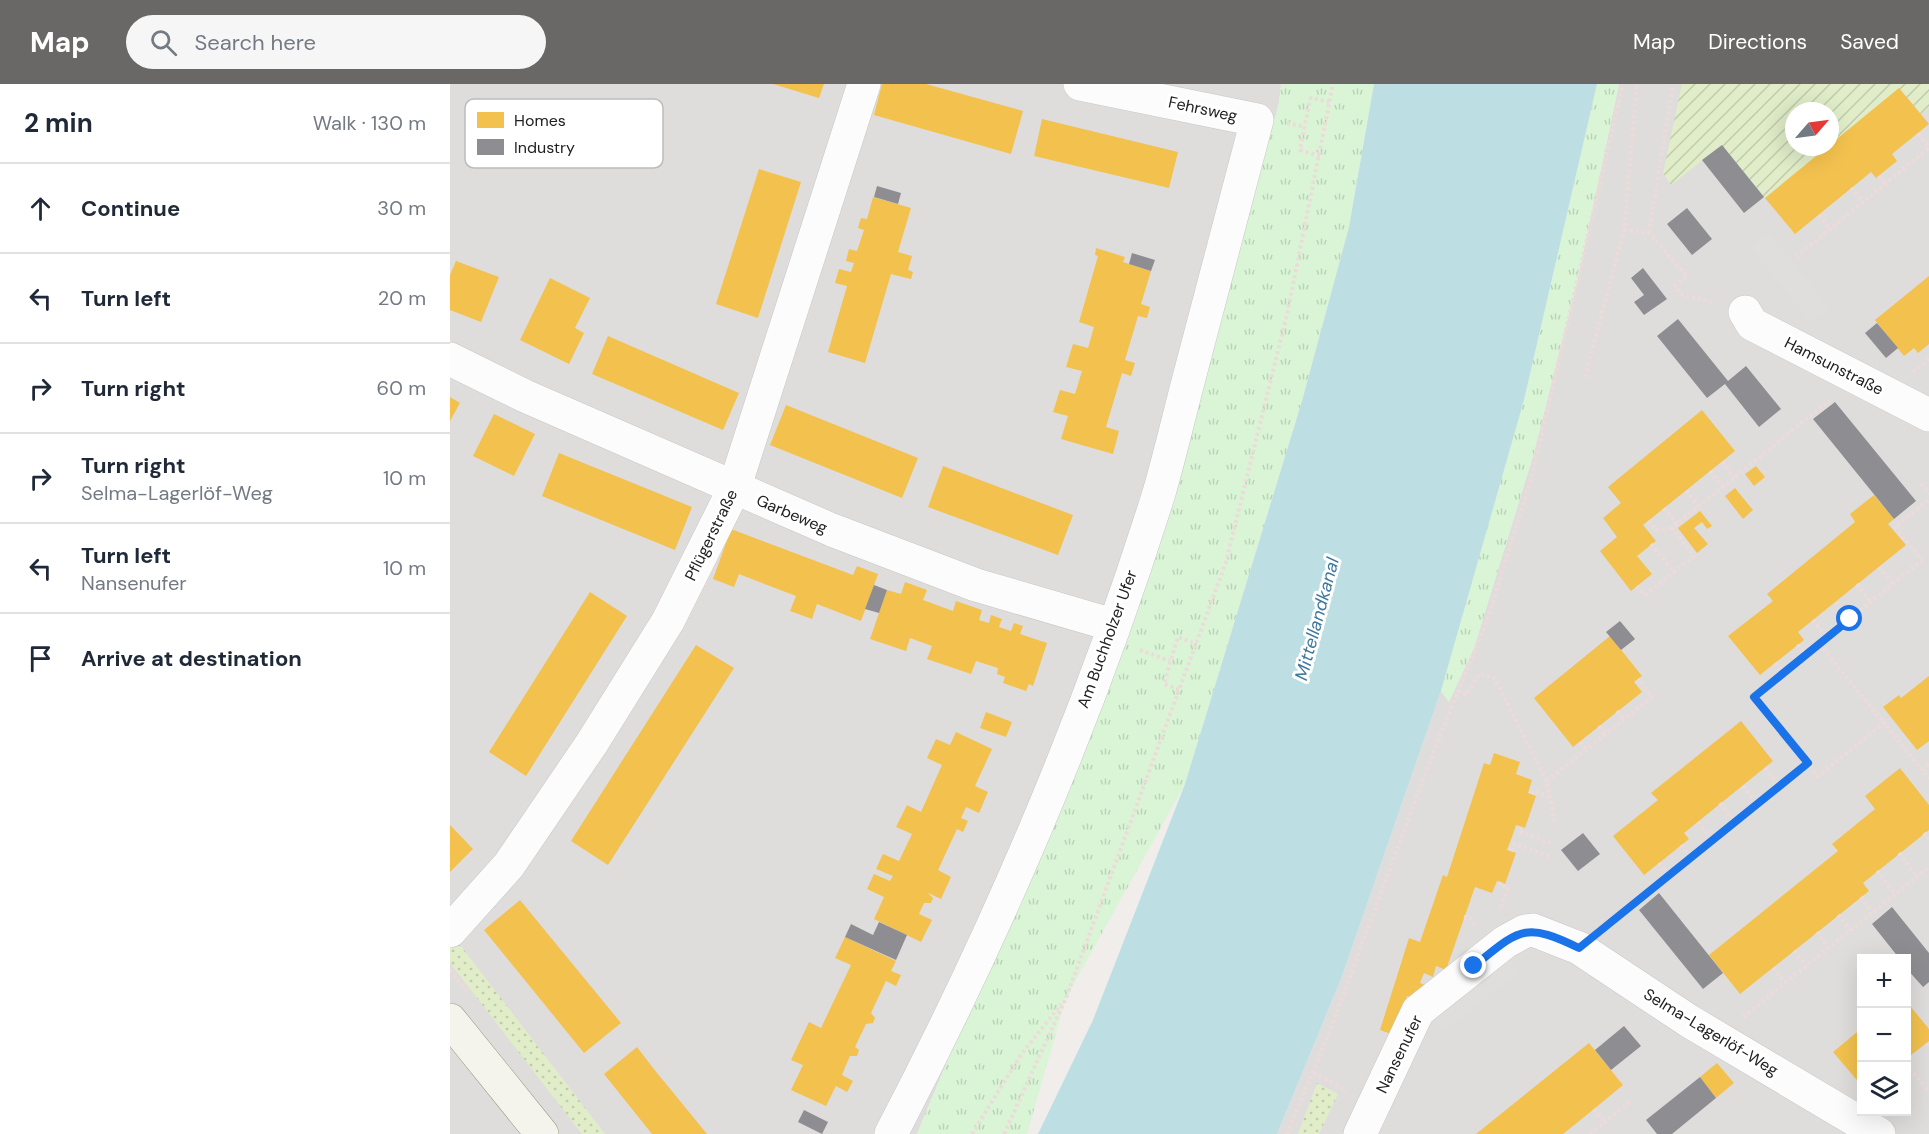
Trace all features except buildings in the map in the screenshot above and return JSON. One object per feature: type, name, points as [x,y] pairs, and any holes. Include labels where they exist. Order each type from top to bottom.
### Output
[{"type":"street","name":"Pflügerstraße","points":[[450,931],[509,865],[592,743],[668,621],[734,489],[864,84]]},
{"type":"street","name":"Fehrsweg","points":[[1080,84],[1272,121]]},
{"type":"street","name":"Am Buchholzer Ufer","points":[[891,1134],[940,1040],[998,915],[1062,762],[1123,636],[1159,492],[1272,121]]},
{"type":"street","name":"Hamsunstraße","points":[[1745,312],[1752,324],[1929,415]]},
{"type":"street","name":"Garbeweg","points":[[450,359],[734,489],[832,530],[976,585],[1123,636]]},
{"type":"street","name":"Nansenufer","points":[[1360,1134],[1418,1011],[1515,935],[1525,931],[1541,932]]},
{"type":"street","name":"Selma-Lagerlöf-Weg","points":[[1541,932],[1579,948],[1689,1021],[1880,1134]]},
{"type":"street","points":[[450,1020],[542,1134]]},
{"type":"path","points":[[1004,1134],[1066,998],[1226,562],[1288,310],[1333,84]]},
{"type":"path","points":[[1287,1134],[1314,1073],[1458,691],[1480,641],[1531,479],[1623,84]]},
{"type":"path","points":[[1585,377],[1624,230],[1637,84]]},
{"type":"path","points":[[1649,233],[1673,84]]},
{"type":"path","points":[[1320,156],[1300,150],[1311,98],[1330,102]]},
{"type":"path","points":[[1272,121],[1305,127]]},
{"type":"path","points":[[1796,257],[1929,148],[1918,134]]},
{"type":"path","points":[[1878,176],[1885,184]]},
{"type":"path","points":[[1851,188],[1863,202]]},
{"type":"path","points":[[1819,214],[1830,229]]},
{"type":"path","points":[[1624,230],[1649,233],[1687,276],[1675,286],[1680,294]]},
{"type":"path","points":[[1910,375],[1929,359]]},
{"type":"path","points":[[1648,521],[1656,530],[1672,528],[1833,398]]},
{"type":"path","points":[[1722,462],[1734,477]]},
{"type":"path","points":[[1710,471],[1723,487]]},
{"type":"path","points":[[1921,484],[1929,494]]},
{"type":"path","points":[[1686,491],[1698,506]]},
{"type":"path","points":[[1884,723],[1818,776],[1754,697],[1922,560],[1895,527],[1929,500]]},
{"type":"path","points":[[1664,508],[1677,524]]},
{"type":"path","points":[[1637,586],[1645,595],[1694,556],[1672,528]]},
{"type":"path","points":[[1651,544],[1674,572]]},
{"type":"path","points":[[1879,567],[1893,584]]},
{"type":"path","points":[[1857,585],[1871,602]]},
{"type":"path","points":[[1836,602],[1850,619]]},
{"type":"path","points":[[1813,621],[1827,638]]},
{"type":"path","points":[[1123,636],[1170,661]]},
{"type":"path","points":[[1179,689],[1164,684],[1178,637],[1196,644]]},
{"type":"path","points":[[1820,644],[1929,779]]},
{"type":"path","points":[[1797,645],[1806,655]]},
{"type":"path","points":[[1775,663],[1784,673]]},
{"type":"path","points":[[1458,691],[1467,694],[1479,674],[1494,678],[1547,781],[1555,824]]},
{"type":"path","points":[[1547,781],[1652,697],[1638,680]]},
{"type":"path","points":[[1617,711],[1624,720]]},
{"type":"path","points":[[1599,726],[1605,734]]},
{"type":"path","points":[[1580,742],[1586,749]]},
{"type":"path","points":[[1579,948],[1808,763]]},
{"type":"path","points":[[1922,770],[1929,764]]},
{"type":"path","points":[[1765,768],[1779,786]]},
{"type":"path","points":[[1743,786],[1757,804]]},
{"type":"path","points":[[1532,794],[1533,791],[1550,797]]},
{"type":"path","points":[[1720,803],[1735,822]]},
{"type":"path","points":[[1698,822],[1713,840]]},
{"type":"path","points":[[1521,827],[1519,832],[1553,844]]},
{"type":"path","points":[[1924,833],[1929,839]]},
{"type":"path","points":[[1512,851],[1514,844],[1551,857]]},
{"type":"path","points":[[1681,845],[1691,858]]},
{"type":"path","points":[[1899,854],[1917,876]]},
{"type":"path","points":[[1659,863],[1669,875]]},
{"type":"path","points":[[1738,1023],[1784,982],[1929,867]]},
{"type":"path","points":[[1877,871],[1895,894]]},
{"type":"path","points":[[1861,897],[1872,912]]},
{"type":"path","points":[[1839,915],[1850,930]]},
{"type":"path","points":[[1464,917],[1470,918]]},
{"type":"path","points":[[1817,932],[1828,947]]},
{"type":"path","points":[[1794,951],[1805,965]]},
{"type":"path","points":[[1773,968],[1784,982]]},
{"type":"path","points":[[972,1134],[1021,1055],[1066,998]]},
{"type":"path","points":[[1911,1070],[1929,1092]]},
{"type":"path","points":[[1314,1073],[1345,1090],[1341,1099]]},
{"type":"path","points":[[1590,1134],[1631,1101]]},
{"type":"path","points":[[1594,1109],[1605,1122]]},
{"type":"shaded area","points":[[450,84],[1281,84],[1279,103],[1216,337],[1126,631],[917,1134],[450,1134]]},
{"type":"shaded area","points":[[1619,84],[1929,84],[1929,1134],[1277,1134],[1341,979],[1441,691],[1449,701],[1474,648],[1533,456],[1577,282]]},
{"type":"shaded area","points":[[1769,233],[1828,308],[1810,321],[1751,247]]},
{"type":"shaded area","points":[[1508,958],[1520,971],[1442,1033],[1430,1019]]},
{"type":"green space","points":[[1281,84],[1374,84],[1349,227],[1302,401],[1185,784],[1066,998],[1027,1134],[917,1134],[1126,631],[1216,337],[1279,103]]},
{"type":"green space","points":[[1597,84],[1619,84],[1577,282],[1533,456],[1474,648],[1449,702],[1441,691],[1524,400]]},
{"type":"green space","points":[[1682,84],[1929,84],[1929,108],[1921,114],[1899,88],[1839,138],[1839,102],[1785,102],[1785,156],[1816,156],[1765,198],[1722,145],[1671,185],[1663,173]]},
{"type":"green space","points":[[457,941],[605,1134],[582,1134],[450,963],[450,945]]},
{"type":"green space","points":[[1317,1083],[1338,1094],[1319,1134],[1298,1134]]},
{"type":"water","name":"Mittellandkanal","points":[[1374,84],[1597,84],[1524,400],[1441,691],[1341,979],[1277,1134],[1038,1134],[1093,1020],[1185,784],[1302,401],[1349,227]]},
{"type":"route","points":[[1474,966],[1515,935],[1525,931],[1541,932],[1579,948],[1808,763],[1754,697],[1850,619]]}]
